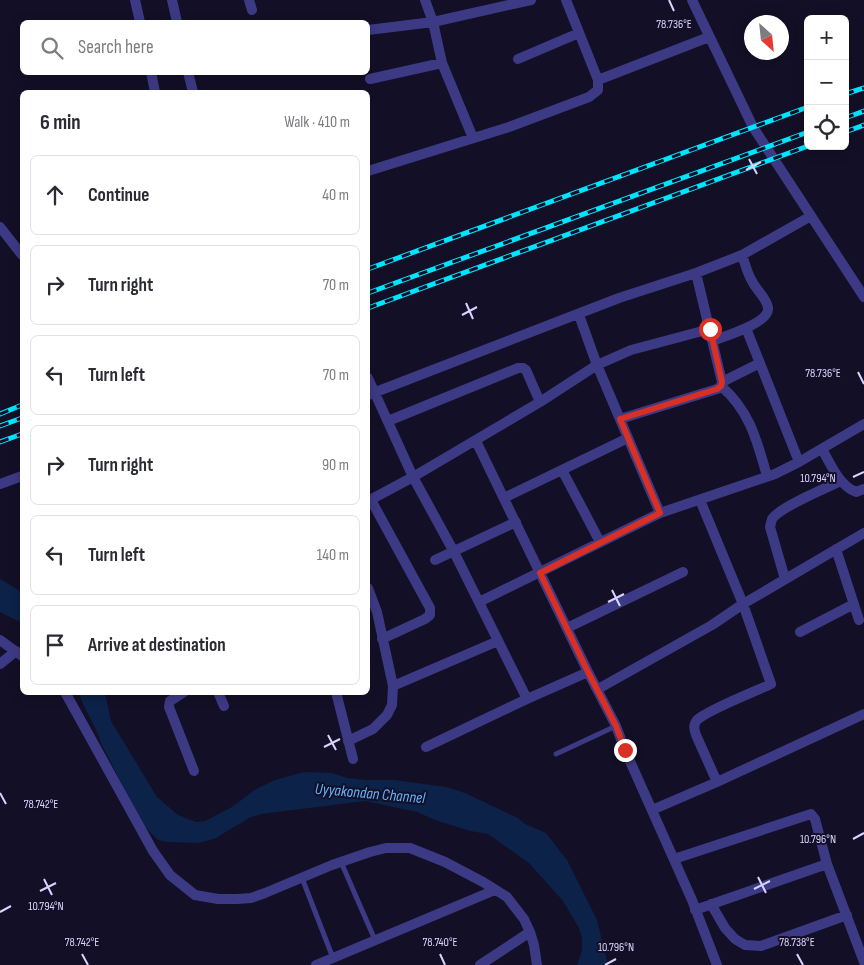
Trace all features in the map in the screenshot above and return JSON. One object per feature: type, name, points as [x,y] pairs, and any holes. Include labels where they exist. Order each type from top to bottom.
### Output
[{"type":"street","points":[[135,0],[140,20]]},
{"type":"street","points":[[172,0],[177,20]]},
{"type":"street","points":[[426,0],[442,63],[473,138]]},
{"type":"street","points":[[370,30],[433,22],[531,0]]},
{"type":"street","points":[[370,170],[509,127],[589,97],[598,90],[598,80],[566,0]]},
{"type":"street","points":[[692,0],[753,127],[864,297]]},
{"type":"street","points":[[518,59],[579,33]]},
{"type":"street","points":[[598,80],[709,37]]},
{"type":"street","points":[[370,79],[442,63]]},
{"type":"street","points":[[152,75],[155,90]]},
{"type":"street","points":[[189,75],[192,90]]},
{"type":"street","points":[[527,699],[454,552],[413,477],[388,421],[371,394],[619,298],[696,273],[742,255],[811,216]]},
{"type":"street","points":[[0,227],[20,252]]},
{"type":"street","points":[[712,341],[746,328],[764,317],[768,309],[765,300],[751,280],[742,255]]},
{"type":"street","points":[[696,273],[722,384],[743,410],[753,430],[767,476]]},
{"type":"street","points":[[579,315],[597,365],[660,513]]},
{"type":"street","points":[[746,328],[799,462]]},
{"type":"street","points":[[370,500],[476,441],[597,365],[631,350],[710,329]]},
{"type":"street","points":[[620,419],[717,389],[722,384],[760,363]]},
{"type":"street","points":[[388,421],[518,368],[526,370],[540,402]]},
{"type":"street","points":[[478,602],[660,513],[767,476],[799,462],[864,424]]},
{"type":"street","points":[[504,498],[628,438]]},
{"type":"street","points":[[476,441],[616,726],[674,859],[717,965]]},
{"type":"street","points":[[822,449],[841,481],[848,489],[856,492],[864,489]]},
{"type":"street","points":[[562,470],[600,542]]},
{"type":"street","points":[[0,484],[20,477]]},
{"type":"street","points":[[785,579],[770,527],[772,519],[779,512],[795,503],[841,481]]},
{"type":"street","points":[[700,500],[743,604],[771,684],[708,713],[697,721],[694,727],[696,735],[717,782]]},
{"type":"street","points":[[370,503],[430,608],[430,615],[425,619],[382,639]]},
{"type":"street","points":[[435,560],[516,522]]},
{"type":"street","points":[[598,689],[712,625],[743,604],[864,533]]},
{"type":"street","points":[[836,549],[859,620]]},
{"type":"street","points":[[567,628],[683,572]]},
{"type":"street","points":[[348,741],[373,729],[387,715],[392,705],[393,686],[377,612],[370,593]]},
{"type":"street","points":[[800,632],[854,604]]},
{"type":"street","points":[[0,640],[19,653],[0,664]]},
{"type":"street","points":[[393,686],[498,641]]},
{"type":"street","points":[[426,747],[588,672]]},
{"type":"street","points":[[67,695],[153,852],[170,875],[195,894],[218,900],[252,898],[341,862],[386,848],[410,848],[445,862],[495,890],[515,905],[530,932],[537,965]]},
{"type":"street","points":[[180,695],[170,702],[169,707],[194,771]]},
{"type":"street","points":[[219,695],[224,706]]},
{"type":"street","points":[[337,695],[353,759]]},
{"type":"street","points":[[652,810],[864,714]]},
{"type":"street","points":[[674,859],[811,814],[815,819],[827,864],[864,962]]},
{"type":"street","points":[[695,910],[827,864]]},
{"type":"street","points":[[316,965],[495,890]]},
{"type":"street","points":[[712,904],[724,928],[735,939],[745,945],[761,946],[846,916]]},
{"type":"street","points":[[480,965],[530,932]]},
{"type":"lane","points":[[556,754],[616,726]]},
{"type":"lane","points":[[341,862],[375,940]]},
{"type":"lane","points":[[302,878],[333,958]]},
{"type":"water","points":[[0,579],[20,591],[20,622],[0,612]]},
{"type":"water","name":"Uyyakondan Channel","points":[[80,695],[105,695],[111,721],[157,797],[178,815],[196,822],[205,821],[232,807],[256,789],[275,780],[304,772],[332,773],[347,778],[395,780],[446,787],[465,793],[518,818],[525,824],[546,833],[567,860],[597,920],[608,965],[577,965],[582,951],[582,937],[579,928],[563,901],[529,863],[488,834],[470,831],[417,812],[365,801],[261,814],[249,818],[216,838],[199,843],[158,840],[142,824]]},
{"type":"railway","points":[[849,93],[864,88]]},
{"type":"railway","points":[[370,268],[804,108]]},
{"type":"railway","points":[[849,117],[864,111]]},
{"type":"railway","points":[[849,131],[864,125]]},
{"type":"railway","points":[[370,292],[804,133]]},
{"type":"railway","points":[[370,307],[804,147]]},
{"type":"railway","points":[[0,414],[20,406]]},
{"type":"railway","points":[[0,426],[20,419]]},
{"type":"railway","points":[[0,442],[20,435]]},
{"type":"route","points":[[625,750],[616,726],[540,573],[660,513],[620,419],[717,389],[721,386],[722,382],[710,329]]}]
